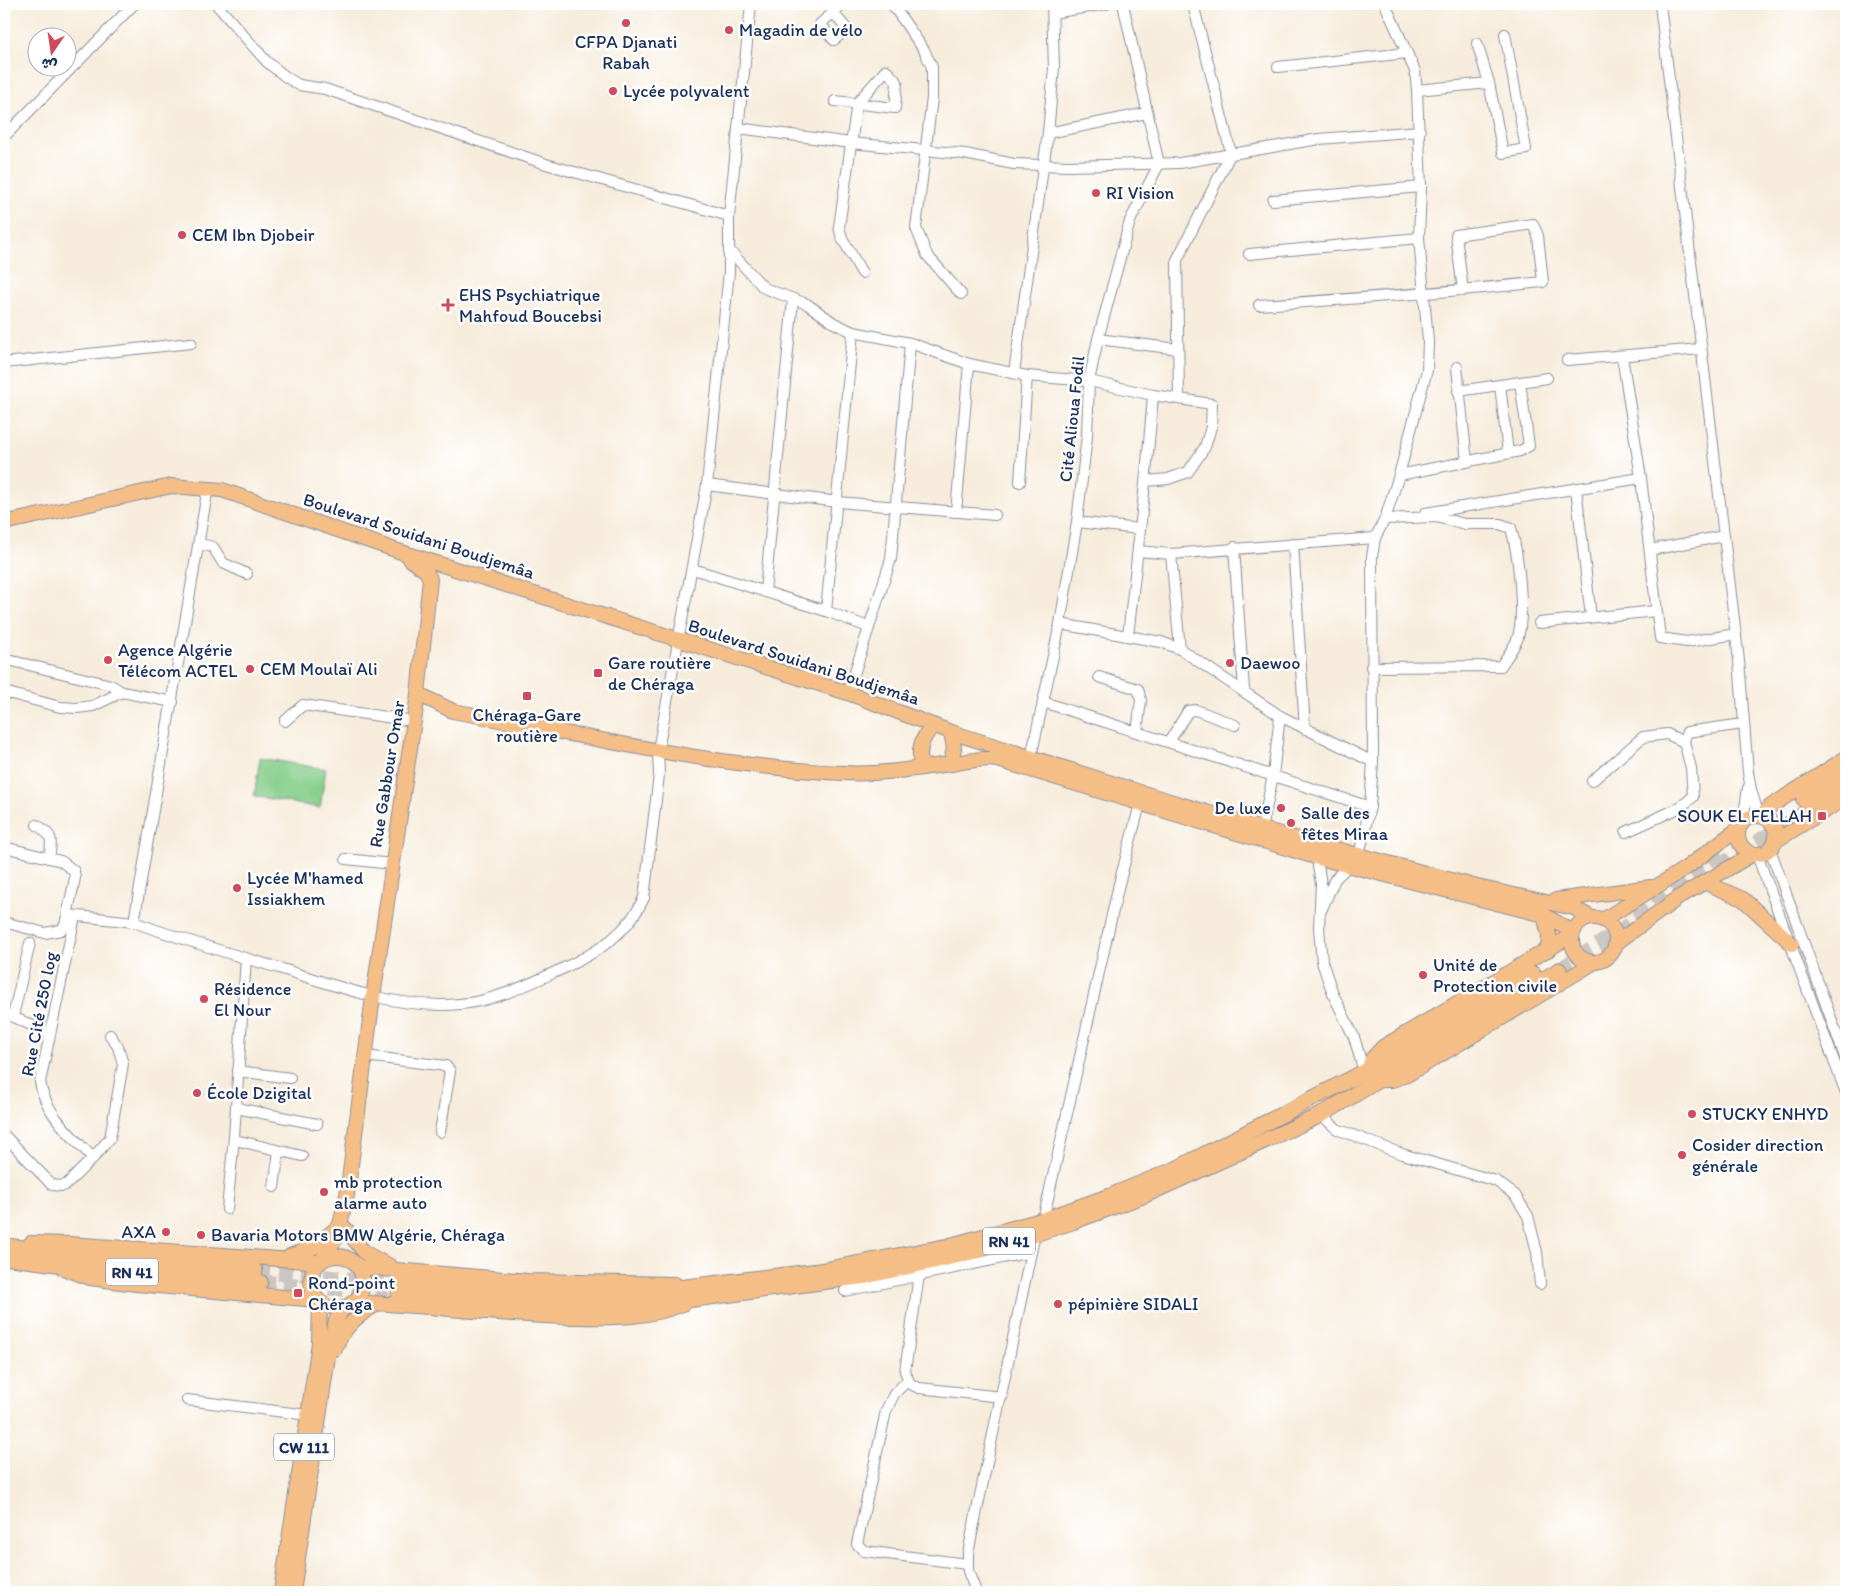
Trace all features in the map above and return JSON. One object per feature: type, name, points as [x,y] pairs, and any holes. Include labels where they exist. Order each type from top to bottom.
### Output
[{"type":"highway","points":[[1846,772],[1807,804],[1846,785]]},
{"type":"highway","name":"RN 41","points":[[692,1293],[906,1255],[1043,1220],[1110,1196],[1176,1169],[1369,1074],[1554,960]]},
{"type":"highway","name":"RN 41","points":[[398,1282],[582,1294],[692,1293],[866,1276],[951,1257],[1035,1234],[1145,1195],[1321,1114],[1369,1074]]},
{"type":"highway","name":"RN 41","points":[[4,1246],[258,1276],[58,1265],[4,1257]]},
{"type":"main road","name":"Boulevard Souidani Boudjemâa","points":[[4,523],[170,486],[208,487],[222,490],[398,552],[848,693],[951,732],[1262,829],[1320,852],[1348,866],[1544,908],[1580,910],[1598,919]]},
{"type":"main road","points":[[398,552],[426,571],[431,587]]},
{"type":"main road","points":[[431,587],[437,580],[458,570]]},
{"type":"main road","name":"Rue Gabbour Omar","points":[[321,1261],[333,1245],[343,1226],[373,997],[418,694],[431,587]]},
{"type":"main road","points":[[418,694],[453,711],[684,756],[842,773],[922,768],[951,764],[954,748],[951,732]]},
{"type":"main road","points":[[922,768],[920,748],[925,736],[934,726]]},
{"type":"main road","points":[[1760,816],[1772,806],[1846,758]]},
{"type":"main road","name":"Boulevard Souidani Boudjemâa","points":[[951,764],[978,759],[998,760],[1140,804],[1320,852],[1359,855],[1477,887],[1544,908],[1573,934]]},
{"type":"main road","points":[[1369,1074],[1392,1080],[1407,1075],[1595,962],[1607,958],[1616,943],[1704,882],[1764,850],[1846,798]]},
{"type":"main road","points":[[1554,960],[1579,924],[1598,919],[1659,886],[1754,816],[1760,816],[1772,824],[1776,832],[1764,850]]},
{"type":"main road","points":[[1741,825],[1738,838],[1741,847],[1764,850]]},
{"type":"main road","points":[[1704,882],[1743,899],[1792,944]]},
{"type":"main road","points":[[1554,960],[1544,908],[1659,886]]},
{"type":"main road","points":[[1598,919],[1612,926],[1616,943]]},
{"type":"main road","points":[[1573,934],[1575,952],[1584,960],[1595,962]]},
{"type":"main road","points":[[280,1259],[299,1254],[314,1247],[343,1226],[365,1253],[398,1282]]},
{"type":"main road","name":"Rue Gabbour Omar","points":[[343,1226],[356,1264]]},
{"type":"main road","points":[[4,1246],[49,1243],[280,1259],[321,1261],[341,1258],[398,1282]]},
{"type":"main road","points":[[318,1301],[310,1284],[314,1268],[321,1261]]},
{"type":"main road","points":[[348,1304],[362,1289],[363,1282],[356,1264]]},
{"type":"main road","points":[[58,1265],[80,1275],[113,1281],[318,1301],[328,1306],[377,1304],[534,1316],[594,1317],[654,1313],[692,1293]]},
{"type":"main road","name":"CW 111","points":[[282,1592],[320,1335],[318,1301]]},
{"type":"main road","name":"CW 111","points":[[293,1592],[332,1336],[348,1304]]},
{"type":"main road","points":[[325,1378],[344,1332],[357,1316],[377,1304]]},
{"type":"street","points":[[6,130],[54,88],[134,4]]},
{"type":"street","points":[[216,4],[267,62],[299,86],[325,89],[546,164],[729,216]]},
{"type":"street","points":[[4,922],[54,933],[61,930],[71,916],[134,922],[373,997],[427,1004],[460,1004],[494,997],[574,964],[617,937],[636,916],[644,898],[659,774],[658,750],[693,570],[707,485],[729,250],[729,216],[751,4]]},
{"type":"street","points":[[833,13],[843,4]]},
{"type":"street","points":[[892,4],[924,50],[932,67],[932,98],[916,228],[926,255],[961,294]]},
{"type":"street","points":[[1014,373],[1045,165],[1054,68],[1052,9],[1106,4]]},
{"type":"street","points":[[1123,4],[1159,164]]},
{"type":"street","points":[[1180,399],[1177,260],[1231,153],[1193,4]]},
{"type":"street","points":[[1320,913],[1332,885],[1359,855],[1370,807],[1372,762],[1371,575],[1375,538],[1385,519],[1399,475],[1427,370],[1428,341],[1422,295],[1419,238],[1421,187],[1420,131],[1415,71],[1386,4]]},
{"type":"street","points":[[1660,4],[1736,634],[1748,772],[1751,790],[1760,816]]},
{"type":"street","points":[[1478,43],[1489,82],[1503,153],[1526,149],[1505,34]]},
{"type":"street","points":[[1278,67],[1407,53]]},
{"type":"street","points":[[1417,90],[1489,82]]},
{"type":"street","points":[[835,101],[857,103],[839,227],[842,238],[862,272]]},
{"type":"street","points":[[1048,133],[1147,112]]},
{"type":"street","points":[[738,128],[851,143],[965,154],[1014,164],[1045,165],[1180,163],[1320,139],[1420,131]]},
{"type":"street","name":"Cité Alioua Fodil","points":[[1031,757],[1060,624],[1077,522],[1088,436],[1089,381],[1098,339],[1130,221],[1159,164]]},
{"type":"street","points":[[1273,200],[1421,187]]},
{"type":"street","points":[[1259,305],[1422,295],[1463,291],[1543,282],[1538,236],[1533,224],[1456,235],[1463,291]]},
{"type":"street","points":[[1249,254],[1419,238]]},
{"type":"street","points":[[729,250],[764,288],[807,304],[834,323],[853,332],[910,343],[968,364],[1027,376],[1089,381],[1153,395],[1212,404],[1211,428],[1205,447],[1188,472],[1168,479],[1146,481]]},
{"type":"street","points":[[766,592],[793,299]]},
{"type":"street","points":[[826,611],[853,332]]},
{"type":"street","points":[[1098,339],[1178,349]]},
{"type":"street","points":[[4,363],[190,343]]},
{"type":"street","points":[[848,693],[891,559],[910,343]]},
{"type":"street","points":[[1567,360],[1701,349]]},
{"type":"street","points":[[1622,356],[1641,478],[1660,638],[1687,642],[1736,634]]},
{"type":"street","points":[[956,512],[968,364]]},
{"type":"street","points":[[1456,367],[1467,462]]},
{"type":"street","points":[[1020,482],[1027,376]]},
{"type":"street","points":[[1458,391],[1547,378]]},
{"type":"street","points":[[1399,475],[1520,451],[1529,446],[1520,382]]},
{"type":"street","points":[[1500,385],[1508,453]]},
{"type":"street","points":[[1128,636],[1146,481],[1153,395]]},
{"type":"street","points":[[1385,519],[1641,478]]},
{"type":"street","points":[[707,485],[838,502],[995,515]]},
{"type":"street","points":[[134,922],[173,702],[208,487]]},
{"type":"street","points":[[1576,488],[1592,617]]},
{"type":"street","points":[[1371,667],[1501,666],[1517,639],[1521,600],[1517,551],[1511,528],[1500,524],[1465,524],[1436,517],[1385,519]]},
{"type":"street","points":[[1077,522],[1139,529]]},
{"type":"street","points":[[1650,550],[1724,536]]},
{"type":"street","points":[[1138,551],[1171,554],[1234,547],[1375,538]]},
{"type":"street","points":[[199,544],[214,547],[223,563],[247,574]]},
{"type":"street","points":[[1292,544],[1305,729]]},
{"type":"street","points":[[1234,547],[1244,690]]},
{"type":"street","points":[[1171,554],[1180,649]]},
{"type":"street","points":[[693,570],[826,611],[868,628]]},
{"type":"street","points":[[1539,623],[1656,611]]},
{"type":"street","points":[[1060,624],[1161,642],[1180,649],[1244,690],[1280,716],[1372,762]]},
{"type":"street","points":[[4,659],[111,685],[122,692],[173,702]]},
{"type":"street","points":[[1099,676],[1138,689],[1141,700],[1138,732]]},
{"type":"street","points":[[4,692],[60,707],[77,708],[93,706],[122,692]]},
{"type":"street","points":[[1043,702],[1370,807]]},
{"type":"street","points":[[285,721],[303,705],[414,721]]},
{"type":"street","points":[[1169,742],[1188,711],[1196,710],[1235,725]]},
{"type":"street","points":[[1262,829],[1280,716]]},
{"type":"street","points":[[1626,832],[1679,808],[1693,797],[1692,768],[1684,742],[1687,732],[1743,724]]},
{"type":"street","points":[[1592,781],[1643,737],[1667,734],[1684,742]]},
{"type":"street","points":[[1741,825],[1748,772]]},
{"type":"street","points":[[1043,1220],[1119,884],[1140,804]]},
{"type":"street","points":[[4,848],[48,858],[51,838],[48,832],[37,825]]},
{"type":"street","points":[[1764,850],[1792,944],[1846,1093]]},
{"type":"street","points":[[1764,850],[1846,1060]]},
{"type":"street","points":[[1320,852],[1320,945],[1322,962],[1333,994],[1354,1037],[1369,1074]]},
{"type":"street","name":"Rue Cité 250 log","points":[[48,858],[68,865],[74,871],[75,878],[71,916],[42,1070],[42,1091],[61,1125],[94,1158]]},
{"type":"street","points":[[346,859],[392,864]]},
{"type":"street","points":[[30,943],[8,1014],[50,1033]]},
{"type":"street","points":[[227,1209],[246,958]]},
{"type":"street","points":[[4,1136],[52,1185],[63,1186],[67,1184],[94,1158],[110,1138],[123,1064],[118,1047],[110,1034]]},
{"type":"street","points":[[365,1056],[446,1066],[450,1071],[440,1132]]},
{"type":"street","points":[[238,1071],[290,1078]]},
{"type":"street","points":[[236,1108],[317,1124]]},
{"type":"street","points":[[1321,1114],[1337,1129],[1402,1154],[1496,1181],[1515,1196],[1528,1216],[1537,1252],[1540,1284]]},
{"type":"street","points":[[234,1136],[235,1140],[302,1156]]},
{"type":"street","points":[[274,1187],[279,1151]]},
{"type":"street","points":[[976,1592],[969,1578],[967,1564],[1035,1234]]},
{"type":"street","points":[[845,1291],[1031,1252]]},
{"type":"street","points":[[919,1275],[905,1371],[908,1380],[919,1388],[1002,1397]]},
{"type":"street","points":[[908,1380],[894,1394],[886,1411],[857,1544],[864,1550],[967,1564]]},
{"type":"street","points":[[187,1400],[308,1415]]},
{"type":"green space","points":[[260,758],[326,769],[320,808],[254,796]]},
{"type":"tunnel","points":[[1718,867],[1809,809]]},
{"type":"tunnel","points":[[1631,911],[1727,849]]},
{"type":"tunnel","points":[[1559,970],[1651,911]]},
{"type":"tunnel","points":[[255,1271],[398,1283]]},
{"type":"tunnel","points":[[260,1282],[399,1294]]},
{"type":"place","name":"CFPA Djanati Rabah","points":[[626,23]]},
{"type":"place","name":"Magadin de vélo","points":[[729,30]]},
{"type":"place","name":"Lycée polyvalent","points":[[613,91]]},
{"type":"place","name":"RI Vision","points":[[1096,193]]},
{"type":"place","name":"CEM Ibn Djobeir","points":[[182,235]]},
{"type":"place","name":"EHS Psychiatrique Mahfoud Boucebsi","points":[[448,305]]},
{"type":"place","name":"Agence Algérie Télécom ACTEL","points":[[108,660]]},
{"type":"place","name":"Daewoo","points":[[1230,663]]},
{"type":"place","name":"CEM Moulaï Ali","points":[[250,669]]},
{"type":"place","name":"Gare routière de Chéraga","points":[[598,673]]},
{"type":"place","name":"Chéraga-Gare routière","points":[[527,696]]},
{"type":"place","name":"De luxe","points":[[1281,808]]},
{"type":"place","name":"SOUK EL FELLAH","points":[[1822,816]]},
{"type":"place","name":"Salle des fêtes Miraa","points":[[1291,823]]},
{"type":"place","name":"Lycée M'hamed Issiakhem","points":[[237,888]]},
{"type":"place","name":"Unité de Protection civile","points":[[1423,975]]},
{"type":"place","name":"Résidence El Nour","points":[[204,999]]},
{"type":"place","name":"École Dzigital","points":[[197,1093]]},
{"type":"place","name":"STUCKY ENHYD","points":[[1692,1114]]},
{"type":"place","name":"Cosider direction générale","points":[[1682,1155]]},
{"type":"place","name":"mb protection alarme auto","points":[[324,1192]]},
{"type":"place","name":"AXA","points":[[166,1232]]},
{"type":"place","name":"Bavaria Motors BMW Algérie, Chéraga","points":[[201,1235]]},
{"type":"place","name":"Rond-point Chéraga","points":[[298,1293]]},
{"type":"place","name":"pépinière SIDALI","points":[[1058,1304]]}]
